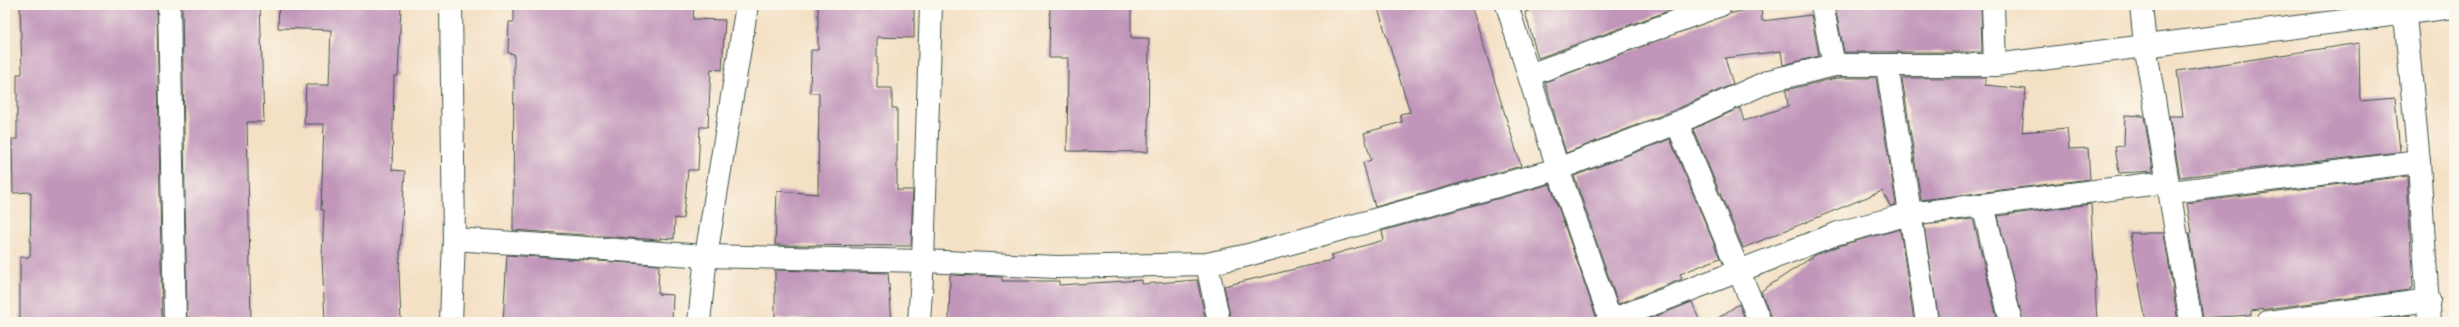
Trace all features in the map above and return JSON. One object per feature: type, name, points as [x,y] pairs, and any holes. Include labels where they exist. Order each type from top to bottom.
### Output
[{"type":"street","points":[[169,5],[175,322]]},
{"type":"street","points":[[451,5],[454,239],[451,322]]},
{"type":"street","points":[[699,322],[706,256],[747,5]]},
{"type":"street","points":[[918,322],[923,261],[931,5]]},
{"type":"street","points":[[1507,5],[1558,169],[1609,322],[1838,233],[1909,214],[1983,204],[2419,162]]},
{"type":"street","points":[[1528,75],[1721,5]]},
{"type":"street","points":[[1822,5],[1834,65]]},
{"type":"street","points":[[1992,5],[1995,65]]},
{"type":"street","points":[[2142,5],[2145,45],[2191,322]]},
{"type":"street","points":[[454,239],[706,256],[923,261],[1057,267],[1207,264],[1248,255],[1558,169],[1677,123],[1769,81],[1834,65],[1995,65],[2404,9],[2454,7]]},
{"type":"street","points":[[2404,9],[2419,162],[2429,300],[2429,322]]},
{"type":"street","points":[[1887,65],[1927,322]]},
{"type":"street","points":[[1677,123],[1740,270],[1760,322]]},
{"type":"street","points":[[1983,204],[2011,322]]},
{"type":"street","points":[[1207,264],[1219,322]]},
{"type":"street","points":[[2268,322],[2429,300]]},
{"type":"building","points":[[20,5],[157,5],[162,322],[20,322],[20,257],[30,257],[31,192],[13,193],[12,139],[17,139],[17,74],[22,74]]},
{"type":"building","points":[[182,5],[260,5],[264,122],[247,122],[251,322],[187,322]]},
{"type":"building","points":[[279,5],[401,5],[398,76],[394,76],[392,170],[405,171],[399,272],[401,322],[325,322],[322,257],[324,210],[321,210],[324,124],[304,124],[306,85],[329,85],[331,30],[278,28]]},
{"type":"building","points":[[514,5],[694,5],[693,19],[725,20],[722,70],[711,69],[708,127],[700,127],[698,170],[688,170],[683,219],[675,218],[674,239],[660,238],[660,240],[513,230],[514,54],[508,53],[509,22],[514,22]]},
{"type":"building","points":[[818,5],[914,5],[914,38],[877,37],[877,88],[892,88],[892,108],[897,108],[897,190],[913,190],[911,246],[775,245],[777,191],[818,194],[819,93],[810,93],[811,50],[818,50]]},
{"type":"building","points":[[1050,5],[1131,5],[1131,38],[1149,38],[1148,152],[1067,151],[1068,58],[1049,58]]},
{"type":"building","points":[[1377,5],[1471,5],[1521,166],[1375,207],[1363,163],[1371,160],[1364,133],[1402,122],[1400,114],[1410,112]]},
{"type":"building","points":[[1527,5],[1685,5],[1538,58],[1525,12],[1529,11]]},
{"type":"building","points":[[1838,5],[1981,5],[1982,52],[1844,52],[1836,12]]},
{"type":"building","points":[[1761,6],[1762,21],[1811,15],[1819,56],[1783,65],[1781,51],[1725,58],[1733,84],[1672,111],[1566,153],[1545,82],[1729,14]]},
{"type":"building","points":[[2359,43],[2360,101],[2395,98],[2400,152],[2180,177],[2169,116],[2183,116],[2177,71]]},
{"type":"building","points":[[1836,78],[1876,78],[1896,205],[1890,206],[1882,191],[1743,248],[1693,129],[1740,108],[1744,121],[1788,106],[1786,90]]},
{"type":"building","points":[[1902,78],[1985,78],[1985,85],[2026,89],[2022,132],[2067,128],[2069,149],[2088,148],[2090,179],[1921,200]]},
{"type":"building","points":[[2125,115],[2144,116],[2153,171],[2119,173],[2115,147],[2124,146]]},
{"type":"building","points":[[1670,139],[1720,258],[1680,274],[1682,279],[1618,304],[1574,176]]},
{"type":"building","points":[[2407,176],[2413,288],[2410,288],[2410,290],[2251,311],[2251,315],[2203,318],[2189,233],[2192,233],[2187,203]]},
{"type":"building","points":[[1550,184],[1596,316],[1594,322],[1452,322],[1451,317],[1428,322],[1231,322],[1224,286],[1332,260],[1331,255],[1384,240],[1382,231]]},
{"type":"building","points":[[2091,204],[2097,322],[2023,322],[1998,216]]},
{"type":"building","points":[[1973,219],[1998,322],[1939,322],[1924,225]]},
{"type":"building","points":[[1900,229],[1914,322],[1772,322],[1761,291],[1817,254],[1842,245]]},
{"type":"building","points":[[2130,233],[2164,233],[2178,322],[2146,322]]},
{"type":"building","points":[[507,255],[659,265],[658,294],[673,295],[672,322],[503,322]]},
{"type":"building","points":[[775,270],[888,273],[892,322],[813,322],[813,319],[775,319]]},
{"type":"building","points":[[950,275],[1002,277],[1002,281],[1059,281],[1059,285],[1142,280],[1142,284],[1197,280],[1206,322],[949,322]]},
{"type":"building","points":[[1692,302],[1700,322],[1641,322]]},
{"type":"building","points":[[1739,304],[1746,322],[1712,322]]},
{"type":"building","points":[[2411,315],[2411,322],[2370,322],[2370,321]]}]
